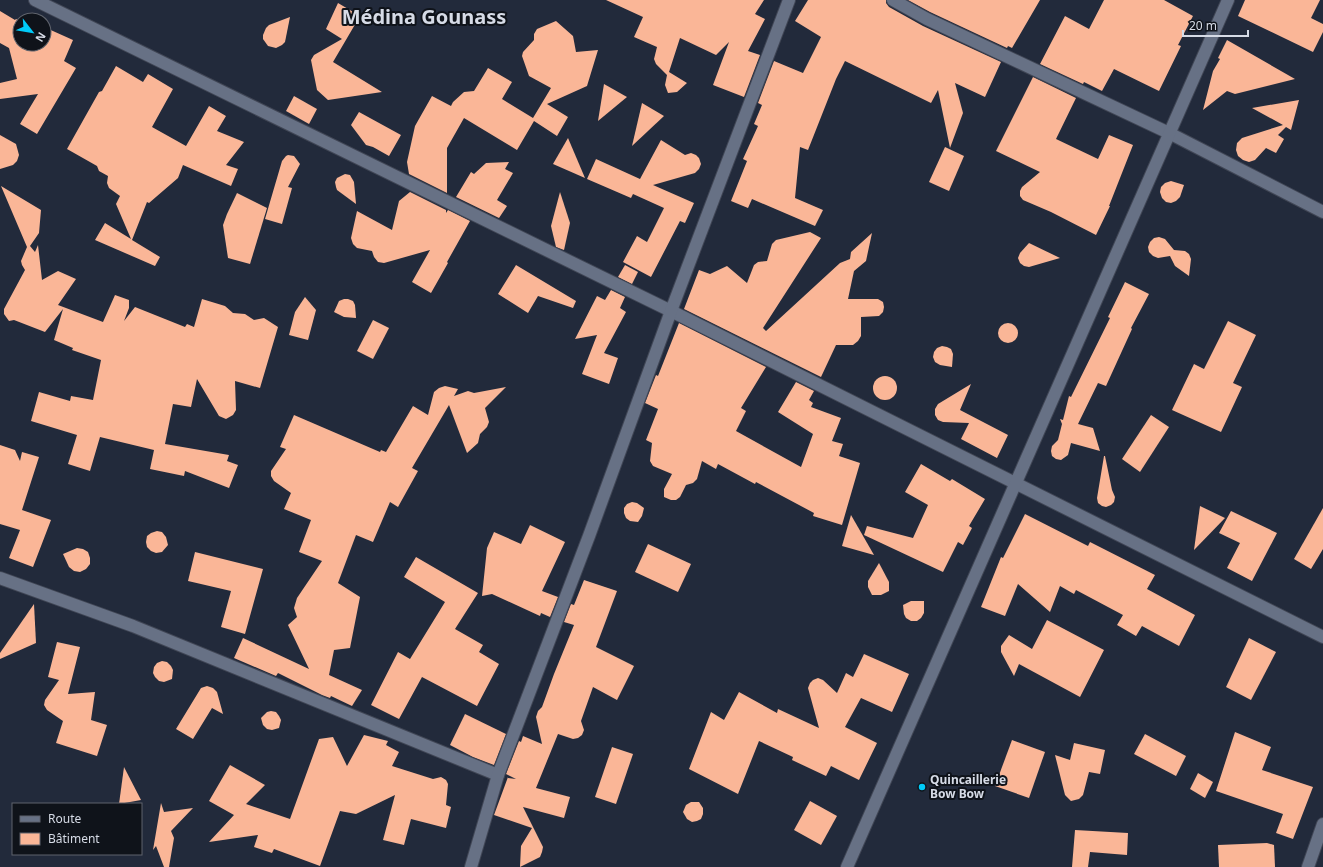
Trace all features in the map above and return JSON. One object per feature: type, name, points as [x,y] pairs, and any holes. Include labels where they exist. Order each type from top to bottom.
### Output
[{"type":"street","points":[[35,0],[671,311],[1323,637]]},
{"type":"street","points":[[471,867],[498,776],[589,536],[671,311],[789,0]]},
{"type":"street","points":[[893,0],[927,19],[1169,133],[1323,212]]},
{"type":"street","points":[[847,867],[1228,0]]},
{"type":"street","points":[[0,578],[133,626],[498,776]]},
{"type":"street","points":[[1308,867],[1323,824]]},
{"type":"building","points":[[606,0],[764,0],[755,14],[765,19],[748,51],[760,55],[744,97],[713,85],[729,42],[716,55],[680,38],[669,72],[687,83],[677,92],[668,93],[665,85],[667,75],[656,64],[654,59],[657,47],[634,37],[643,17]]},
{"type":"building","points":[[808,0],[886,0],[889,7],[923,26],[1001,62],[985,97],[955,83],[963,113],[950,148],[938,90],[931,103],[845,61],[836,79],[808,150],[800,147],[795,198],[823,210],[815,226],[752,199],[748,208],[731,201],[747,161],[743,159],[758,126],[754,124],[762,105],[758,103],[774,61],[803,73],[821,37],[795,21]]},
{"type":"building","points":[[908,0],[1040,0],[1012,48],[1008,46],[1007,48]]},
{"type":"building","points":[[1104,0],[1164,0],[1193,16],[1178,45],[1181,46],[1159,91],[1114,69],[1102,91],[1040,64],[1065,16],[1089,29]]},
{"type":"building","points":[[1245,0],[1320,0],[1311,18],[1323,24],[1323,32],[1313,52],[1238,16]]},
{"type":"building","points":[[338,3],[360,16],[333,62],[382,92],[328,100],[317,90],[311,60],[314,55],[342,39],[326,29]]},
{"type":"building","points":[[0,11],[12,18],[12,52],[52,52],[52,31],[73,40],[64,61],[76,68],[37,134],[20,124],[38,94],[0,99],[0,83],[17,79],[9,48],[0,43]]},
{"type":"building","points":[[290,17],[285,42],[276,48],[268,46],[263,39],[266,28],[269,25]]},
{"type":"building","points":[[556,21],[573,36],[576,52],[598,50],[587,86],[547,104],[568,117],[557,136],[534,121],[517,150],[464,118],[447,148],[447,193],[409,174],[407,162],[415,126],[432,96],[451,106],[453,102],[464,92],[474,91],[488,68],[512,82],[502,99],[533,118],[551,88],[529,76],[522,56],[523,52],[534,40],[534,34],[537,29]]},
{"type":"building","points":[[1227,40],[1295,79],[1235,94],[1227,91],[1203,110],[1213,71],[1220,59],[1218,58]]},
{"type":"building","points":[[116,66],[143,82],[148,74],[173,89],[152,127],[186,146],[209,106],[226,116],[217,131],[244,142],[226,165],[238,169],[231,186],[183,165],[178,178],[149,203],[147,202],[132,240],[160,257],[155,266],[95,240],[105,223],[131,239],[116,204],[120,196],[109,188],[107,183],[108,176],[99,171],[97,166],[67,149],[99,92],[102,91]]},
{"type":"building","points":[[1033,77],[1076,98],[1056,139],[1098,159],[1109,135],[1133,145],[1110,206],[1096,235],[1051,212],[1023,200],[1020,196],[1022,187],[1040,172],[996,151]]},
{"type":"building","points":[[604,84],[627,97],[598,121]]},
{"type":"building","points":[[294,96],[317,109],[309,124],[286,111]]},
{"type":"building","points":[[1299,100],[1291,130],[1286,127],[1278,135],[1284,139],[1276,153],[1266,148],[1255,160],[1249,162],[1238,156],[1236,150],[1237,143],[1242,138],[1283,125],[1252,108]]},
{"type":"building","points":[[642,103],[664,116],[632,146]]},
{"type":"building","points":[[359,112],[401,135],[389,156],[373,147],[366,145],[351,125]]},
{"type":"building","points":[[0,135],[16,144],[19,155],[17,161],[13,165],[0,169]]},
{"type":"building","points":[[568,138],[585,178],[553,164]]},
{"type":"building","points":[[661,140],[685,155],[691,153],[696,155],[701,164],[695,173],[653,185],[694,203],[685,223],[680,221],[651,277],[623,262],[637,236],[647,242],[664,208],[633,194],[631,198],[587,179],[596,159],[640,179]]},
{"type":"building","points":[[945,147],[964,156],[949,191],[929,182]]},
{"type":"building","points":[[288,155],[294,156],[300,164],[288,187],[292,188],[282,224],[265,219],[282,161]]},
{"type":"building","points":[[509,162],[505,169],[513,173],[497,200],[507,206],[499,218],[456,197],[471,172],[474,174],[486,163]]},
{"type":"building","points":[[345,174],[350,175],[354,182],[356,204],[337,190],[335,182],[337,178]]},
{"type":"building","points":[[1171,181],[1184,185],[1180,197],[1171,203],[1166,202],[1162,198],[1160,192],[1161,187],[1165,183]]},
{"type":"building","points":[[1,186],[41,210],[39,233],[30,246],[35,252],[38,245],[42,280],[58,271],[76,279],[58,305],[103,322],[115,295],[129,300],[129,308],[124,321],[135,307],[185,327],[187,324],[194,327],[202,299],[225,306],[233,313],[245,314],[254,320],[264,318],[278,327],[260,388],[235,381],[236,410],[233,415],[226,419],[219,416],[197,379],[191,407],[173,404],[165,444],[229,455],[227,461],[238,465],[229,488],[185,471],[184,476],[150,469],[154,450],[100,437],[90,471],[68,464],[77,435],[31,421],[39,392],[70,401],[71,396],[93,400],[101,360],[72,350],[73,348],[54,340],[63,309],[45,332],[14,320],[9,321],[4,314],[4,309],[25,270],[21,261],[27,247]]},
{"type":"building","points":[[410,192],[446,210],[446,213],[448,210],[470,221],[431,293],[412,282],[430,250],[384,263],[378,262],[372,251],[357,248],[353,244],[351,238],[357,211],[392,230],[399,201]]},
{"type":"building","points":[[560,192],[570,223],[564,250],[556,247],[551,226]]},
{"type":"building","points":[[237,193],[267,208],[250,264],[228,258],[223,225]]},
{"type":"building","points":[[810,232],[821,238],[763,328],[766,331],[840,263],[850,259],[851,252],[872,233],[866,261],[854,271],[848,299],[878,299],[883,302],[884,307],[883,312],[879,316],[861,317],[861,336],[858,341],[853,345],[836,345],[821,377],[684,309],[699,270],[710,274],[727,266],[747,283],[754,265],[758,262],[767,261],[772,244],[776,240]]},
{"type":"building","points":[[1159,237],[1165,239],[1174,250],[1185,251],[1189,254],[1191,259],[1189,276],[1175,266],[1170,256],[1158,258],[1149,252],[1148,247],[1150,242],[1154,238]]},
{"type":"building","points":[[1029,243],[1060,258],[1029,267],[1024,266],[1020,263],[1018,258],[1020,253]]},
{"type":"building","points":[[516,265],[576,301],[573,308],[538,296],[528,313],[498,294]]},
{"type":"building","points":[[625,265],[638,272],[632,284],[618,277]]},
{"type":"building","points":[[1125,282],[1149,294],[1131,328],[1132,329],[1106,386],[1098,383],[1078,424],[1093,428],[1100,451],[1071,443],[1068,455],[1061,460],[1056,459],[1052,456],[1051,451],[1052,446],[1058,440],[1062,424],[1060,419],[1063,420],[1069,396],[1071,397],[1110,318],[1108,317]]},
{"type":"building","points":[[611,290],[625,297],[620,308],[626,312],[604,353],[618,358],[609,384],[582,374],[597,335],[575,339],[597,296],[605,300]]},
{"type":"building","points":[[305,297],[316,310],[308,340],[289,335],[295,312]]},
{"type":"building","points":[[344,299],[353,301],[355,305],[356,318],[344,317],[334,312],[339,301]]},
{"type":"building","points":[[373,320],[389,328],[373,359],[357,351]]},
{"type":"building","points":[[1228,321],[1256,335],[1233,383],[1242,387],[1221,432],[1172,410],[1194,364],[1204,369]]},
{"type":"building","points":[[679,323],[766,367],[741,408],[746,411],[736,431],[801,467],[813,434],[778,412],[796,382],[814,391],[809,400],[813,403],[811,407],[841,418],[832,441],[843,444],[839,456],[860,463],[842,525],[813,516],[814,513],[756,482],[755,484],[718,464],[716,469],[702,461],[697,479],[693,483],[686,485],[680,497],[676,500],[671,500],[664,497],[664,489],[672,474],[653,466],[650,461],[652,443],[646,440],[658,409],[645,403],[656,375],[658,376]]},
{"type":"building","points":[[1008,323],[1015,326],[1018,333],[1015,340],[1008,343],[1001,340],[998,333],[1001,326]]},
{"type":"building","points":[[942,346],[951,349],[953,354],[952,367],[940,365],[935,362],[933,357],[934,352],[937,348]]},
{"type":"building","points":[[885,376],[893,380],[897,388],[893,396],[885,400],[877,396],[873,388],[877,380]]},
{"type":"building","points":[[971,384],[960,410],[1008,435],[997,458],[961,439],[969,423],[943,422],[938,420],[935,415],[935,409],[938,404]]},
{"type":"building","points":[[445,386],[458,389],[454,396],[468,391],[474,393],[506,387],[485,408],[489,422],[487,427],[480,434],[478,443],[467,453],[449,405],[412,468],[418,471],[398,507],[390,502],[373,542],[356,535],[338,583],[360,597],[350,648],[334,650],[329,675],[362,690],[352,706],[331,696],[330,698],[322,695],[278,673],[276,676],[234,658],[243,638],[309,669],[288,625],[297,617],[294,608],[297,598],[322,561],[299,552],[311,520],[284,509],[291,493],[274,481],[271,476],[271,471],[286,449],[280,447],[294,415],[380,452],[381,450],[386,452],[413,406],[428,415],[434,392]]},
{"type":"building","points":[[1151,415],[1169,427],[1140,472],[1122,459]]},
{"type":"building","points":[[0,445],[15,450],[20,461],[22,452],[39,457],[22,510],[51,520],[33,567],[9,558],[20,530],[0,524]]},
{"type":"building","points":[[1104,456],[1115,497],[1114,502],[1106,507],[1098,503],[1097,498]]},
{"type":"building","points":[[921,464],[950,481],[952,479],[985,499],[969,526],[972,528],[963,545],[958,542],[943,572],[864,535],[867,526],[913,538],[928,505],[905,492]]},
{"type":"building","points":[[632,502],[637,503],[644,508],[642,516],[638,522],[630,521],[626,518],[624,513],[624,508],[627,504]]},
{"type":"building","points":[[1200,506],[1225,518],[1194,550]]},
{"type":"building","points":[[1323,508],[1323,549],[1311,569],[1294,559]]},
{"type":"building","points":[[1231,511],[1277,533],[1252,581],[1227,568],[1240,543],[1219,533]]},
{"type":"building","points":[[1025,514],[1088,546],[1090,542],[1155,575],[1147,589],[1195,615],[1179,646],[1142,626],[1136,636],[1117,625],[1123,615],[1076,590],[1074,594],[1060,586],[1050,612],[1018,584],[1005,616],[981,607],[1001,557],[1003,558]]},
{"type":"building","points":[[851,515],[874,555],[842,546]]},
{"type":"building","points":[[530,525],[565,542],[542,591],[558,597],[550,617],[541,613],[540,616],[492,594],[482,596],[487,548],[494,532],[521,544]]},
{"type":"building","points":[[157,531],[162,532],[166,537],[168,545],[162,552],[156,553],[147,547],[146,542],[147,536]]},
{"type":"building","points":[[648,544],[691,564],[678,592],[635,572]]},
{"type":"building","points":[[77,548],[88,552],[90,558],[90,564],[86,569],[80,572],[74,571],[69,567],[63,554]]},
{"type":"building","points":[[195,552],[263,569],[245,634],[221,627],[231,591],[188,581]]},
{"type":"building","points":[[416,557],[478,593],[455,629],[483,645],[479,652],[499,664],[477,706],[422,677],[399,719],[371,705],[398,652],[410,659],[445,602],[404,577]]},
{"type":"building","points":[[879,563],[889,582],[889,591],[881,595],[872,595],[868,587],[868,581]]},
{"type":"building","points":[[584,580],[617,591],[596,647],[634,666],[617,700],[593,687],[581,721],[584,730],[582,735],[573,739],[558,734],[536,788],[570,797],[564,818],[523,807],[543,847],[540,857],[520,867],[521,846],[532,828],[494,815],[508,777],[516,779],[506,774],[519,741],[521,742],[523,736],[542,744],[536,717],[538,711],[542,707],[574,625],[564,622],[571,604],[574,605]]},
{"type":"building","points":[[911,601],[924,601],[924,613],[917,621],[911,621],[906,618],[904,614],[903,605]]},
{"type":"building","points":[[34,604],[36,643],[0,659],[0,653]]},
{"type":"building","points":[[1047,620],[1104,650],[1080,697],[1019,664],[1014,676],[1001,652],[1001,646],[1009,635],[1032,649]]},
{"type":"building","points":[[1249,638],[1276,652],[1251,700],[1226,687]]},
{"type":"building","points":[[57,642],[80,647],[68,694],[95,692],[91,720],[107,725],[97,756],[56,743],[63,721],[47,710],[44,705],[45,700],[59,680],[48,677]]},
{"type":"building","points":[[864,654],[909,674],[892,712],[861,698],[845,727],[877,743],[859,780],[831,766],[826,776],[792,760],[793,757],[759,741],[738,794],[689,769],[711,712],[724,720],[739,692],[777,713],[778,709],[819,728],[808,688],[810,683],[818,678],[823,680],[837,693],[846,673],[853,677]]},
{"type":"building","points":[[162,661],[167,662],[173,670],[172,679],[164,682],[159,681],[153,673],[154,667],[157,663]]},
{"type":"building","points":[[207,686],[213,688],[217,692],[223,714],[212,708],[193,739],[176,729],[201,688]]},
{"type":"building","points":[[267,712],[276,712],[281,720],[279,728],[272,730],[267,729],[263,725],[261,718]]},
{"type":"building","points":[[465,714],[506,734],[494,765],[473,757],[450,745]]},
{"type":"building","points":[[1235,732],[1271,747],[1262,770],[1313,787],[1293,839],[1276,833],[1283,814],[1216,791]]},
{"type":"building","points":[[1145,734],[1186,756],[1176,776],[1134,754]]},
{"type":"building","points":[[364,735],[388,741],[386,745],[399,752],[392,766],[433,779],[441,777],[446,780],[448,784],[446,805],[451,807],[446,828],[411,819],[404,845],[383,840],[395,795],[356,814],[340,811],[320,866],[274,849],[272,853],[254,847],[258,835],[209,842],[234,815],[209,801],[230,765],[265,785],[246,804],[290,819],[319,739],[333,737],[347,766]]},
{"type":"building","points":[[1012,740],[1045,752],[1029,798],[995,786]]},
{"type":"building","points":[[1074,743],[1105,750],[1100,774],[1089,772],[1083,795],[1079,799],[1071,801],[1065,795],[1055,755],[1070,760]]},
{"type":"building","points":[[612,747],[633,754],[616,804],[595,797]]},
{"type":"building","points":[[124,767],[141,800],[119,803]]},
{"type":"building","points":[[1198,773],[1213,782],[1205,798],[1190,789]]},
{"type":"building","points":[[810,801],[837,816],[821,845],[794,830]]},
{"type":"building","points":[[691,802],[699,802],[703,808],[701,819],[692,822],[687,819],[683,812],[686,805]]},
{"type":"building","points":[[161,803],[164,812],[193,808],[171,831],[174,838],[169,867],[164,867],[156,846],[153,850]]},
{"type":"building","points":[[1075,830],[1128,833],[1127,855],[1090,852],[1088,867],[1072,867]]},
{"type":"building","points":[[1267,843],[1274,845],[1275,867],[1219,867],[1218,845]]},
{"type":"place","name":"Quincaillerie Bow Bow","points":[[922,787]]},
{"type":"district","name":"Médina Gounass","points":[[424,17]]}]
